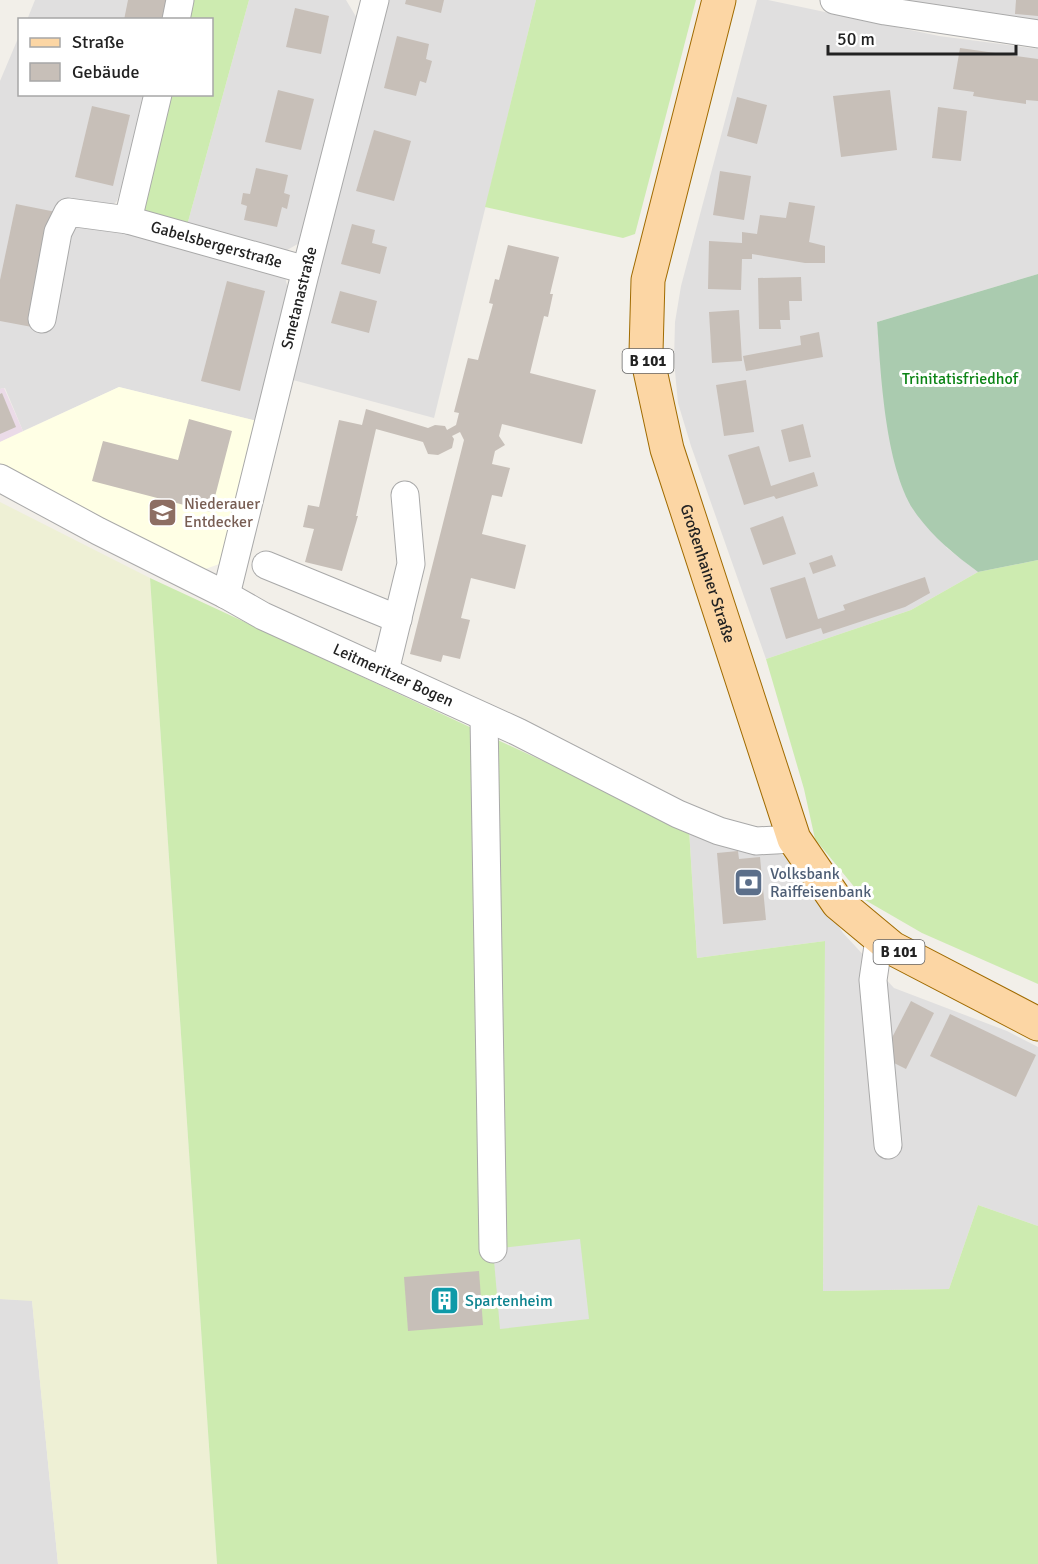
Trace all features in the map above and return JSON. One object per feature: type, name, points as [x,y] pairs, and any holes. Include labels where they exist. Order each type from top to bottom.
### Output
[{"type":"main road","name":"Großenhainer Straße","points":[[719,0],[648,280],[646,352],[667,449],[794,839],[838,903],[879,939],[892,948],[1038,1024]]},
{"type":"street","points":[[176,18],[180,0]]},
{"type":"street","name":"Smetanastraße","points":[[226,595],[375,0]]},
{"type":"street","points":[[834,0],[885,11],[1038,34]]},
{"type":"street","points":[[128,220],[158,96]]},
{"type":"street","name":"Gabelsbergerstraße","points":[[42,320],[58,232],[68,212],[128,220],[306,270]]},
{"type":"street","name":"Leitmeritzer Bogen","points":[[0,478],[263,616],[518,732],[678,814],[719,831],[756,841],[794,839]]},
{"type":"street","points":[[385,671],[411,564],[405,495]]},
{"type":"street","points":[[266,565],[398,619]]},
{"type":"street","points":[[484,717],[493,1249]]},
{"type":"street","points":[[879,939],[873,980],[888,1145]]},
{"type":"shaded area","points":[[35,0],[173,0],[168,18],[28,18]]},
{"type":"shaded area","points":[[249,0],[346,0],[358,20],[303,241],[280,254],[186,229]]},
{"type":"shaded area","points":[[388,0],[536,0],[434,418],[293,380]]},
{"type":"shaded area","points":[[757,0],[768,0],[939,36],[1038,49],[1038,274],[877,322],[884,401],[898,476],[947,548],[978,572],[911,610],[766,659],[691,446],[678,403],[674,361],[675,322],[681,286]]},
{"type":"shaded area","points":[[886,0],[1038,0],[1038,23]]},
{"type":"shaded area","points":[[18,38],[18,96],[150,96],[117,201],[95,223],[285,277],[289,293],[257,421],[119,387],[23,431],[5,388],[0,389],[0,81]]},
{"type":"shaded area","name":"Niederauer Entdecker","points":[[119,387],[257,421],[222,563],[200,571],[0,464],[0,442]]},
{"type":"shaded area","points":[[4,388],[23,431],[0,442],[0,389]]},
{"type":"shaded area","points":[[0,502],[150,578],[217,1564],[58,1564],[32,1301],[0,1299]]},
{"type":"shaded area","points":[[689,829],[796,859],[843,933],[894,988],[1007,1031],[1038,1047],[1038,1226],[978,1205],[949,1289],[823,1291],[825,941],[697,958]]},
{"type":"shaded area","points":[[580,1239],[589,1319],[500,1329],[493,1249]]},
{"type":"shaded area","points":[[0,1299],[32,1300],[58,1564],[0,1564]]},
{"type":"green space","points":[[191,0],[249,0],[186,229],[154,220],[145,210],[145,193],[168,96],[213,96],[213,18],[186,18]]},
{"type":"green space","points":[[536,0],[696,0],[635,234],[623,238],[485,207]]},
{"type":"green space","name":"Trinitatisfriedhof","points":[[1038,274],[1038,560],[978,572],[930,531],[906,497],[891,449],[880,368],[877,322]]},
{"type":"green space","points":[[1038,560],[1038,984],[922,933],[865,900],[815,839],[804,789],[766,659],[911,610],[978,572]]},
{"type":"green space","points":[[150,578],[689,829],[697,958],[825,941],[823,1291],[949,1289],[978,1205],[1038,1226],[1038,1564],[217,1564]]},
{"type":"building","points":[[128,0],[167,0],[163,18],[124,18]]},
{"type":"building","points":[[406,0],[444,0],[441,13],[405,4]]},
{"type":"building","points":[[1016,0],[1038,0],[1038,16],[1015,14]]},
{"type":"building","points":[[295,8],[329,16],[321,54],[286,47]]},
{"type":"building","points":[[397,36],[429,44],[426,59],[432,61],[426,83],[420,81],[416,96],[384,88]]},
{"type":"building","points":[[960,48],[1038,59],[1038,101],[1026,100],[1026,104],[973,96],[974,92],[953,89]]},
{"type":"building","points":[[278,90],[314,99],[301,150],[265,142]]},
{"type":"building","points":[[890,90],[897,150],[841,157],[833,96]]},
{"type":"building","points":[[737,97],[767,105],[757,144],[727,136]]},
{"type":"building","points":[[92,106],[130,115],[113,186],[75,177]]},
{"type":"building","points":[[938,107],[967,111],[961,161],[932,158]]},
{"type":"building","points":[[374,130],[411,141],[394,201],[356,191]]},
{"type":"building","points":[[256,168],[288,175],[284,193],[290,195],[287,209],[282,207],[277,227],[244,220],[247,206],[241,204],[243,193],[250,194]]},
{"type":"building","points":[[720,171],[751,176],[744,220],[713,215]]},
{"type":"building","points":[[789,202],[815,206],[809,242],[825,246],[825,263],[805,263],[752,254],[752,259],[742,259],[741,290],[708,289],[709,241],[742,243],[742,232],[757,234],[760,215],[786,218]]},
{"type":"building","points":[[16,204],[56,212],[32,327],[0,321],[0,280]]},
{"type":"building","points":[[352,224],[375,230],[372,243],[387,247],[380,274],[341,264]]},
{"type":"building","points":[[508,245],[559,257],[550,294],[553,294],[548,317],[544,316],[530,373],[596,390],[582,444],[502,424],[499,436],[505,445],[495,451],[492,464],[510,468],[502,497],[492,495],[482,534],[526,545],[515,589],[471,578],[461,618],[470,620],[460,659],[443,655],[441,662],[410,654],[464,440],[460,432],[452,436],[454,439],[452,448],[438,455],[428,454],[423,442],[376,429],[356,516],[358,516],[342,571],[305,562],[314,529],[303,527],[308,505],[319,507],[339,420],[362,425],[366,409],[428,428],[435,425],[445,426],[447,430],[456,425],[459,413],[454,412],[468,358],[478,360],[493,304],[489,303],[495,279],[499,280]]},
{"type":"building","points":[[801,277],[802,301],[789,301],[790,320],[780,320],[781,329],[759,329],[758,278]]},
{"type":"building","points":[[227,281],[265,291],[240,391],[201,381]]},
{"type":"building","points":[[340,291],[377,301],[369,333],[331,323]]},
{"type":"building","points":[[739,310],[742,361],[712,363],[709,312]]},
{"type":"building","points":[[819,332],[823,357],[746,371],[743,356],[801,345],[800,336]]},
{"type":"building","points":[[746,380],[754,432],[724,436],[716,385]]},
{"type":"building","points":[[2,393],[16,427],[0,434],[0,394]]},
{"type":"building","points":[[189,419],[232,431],[211,512],[92,481],[103,441],[178,460]]},
{"type":"building","points":[[803,424],[811,457],[789,462],[781,430]]},
{"type":"building","points":[[759,446],[771,486],[814,472],[818,486],[776,499],[774,496],[744,505],[728,455]]},
{"type":"building","points":[[783,516],[796,554],[763,565],[750,528]]},
{"type":"building","points":[[832,555],[836,566],[813,574],[809,563]]},
{"type":"building","points":[[805,577],[818,619],[845,610],[843,605],[925,577],[930,593],[905,607],[823,634],[821,628],[786,639],[770,588]]},
{"type":"building","points":[[738,851],[739,859],[760,857],[766,920],[723,924],[717,853]]},
{"type":"building","points":[[911,1001],[934,1013],[906,1069],[882,1057]]},
{"type":"building","points":[[950,1014],[1036,1055],[1016,1097],[930,1056]]},
{"type":"building","name":"Spartenheim","points":[[479,1271],[483,1325],[408,1331],[404,1277]]},
{"type":"place","name":"Niederauer Entdecker","points":[[163,513]]},
{"type":"place","name":"Volksbank Raiffeisenbank","points":[[749,883]]},
{"type":"place","name":"Spartenheim","points":[[444,1301]]}]
